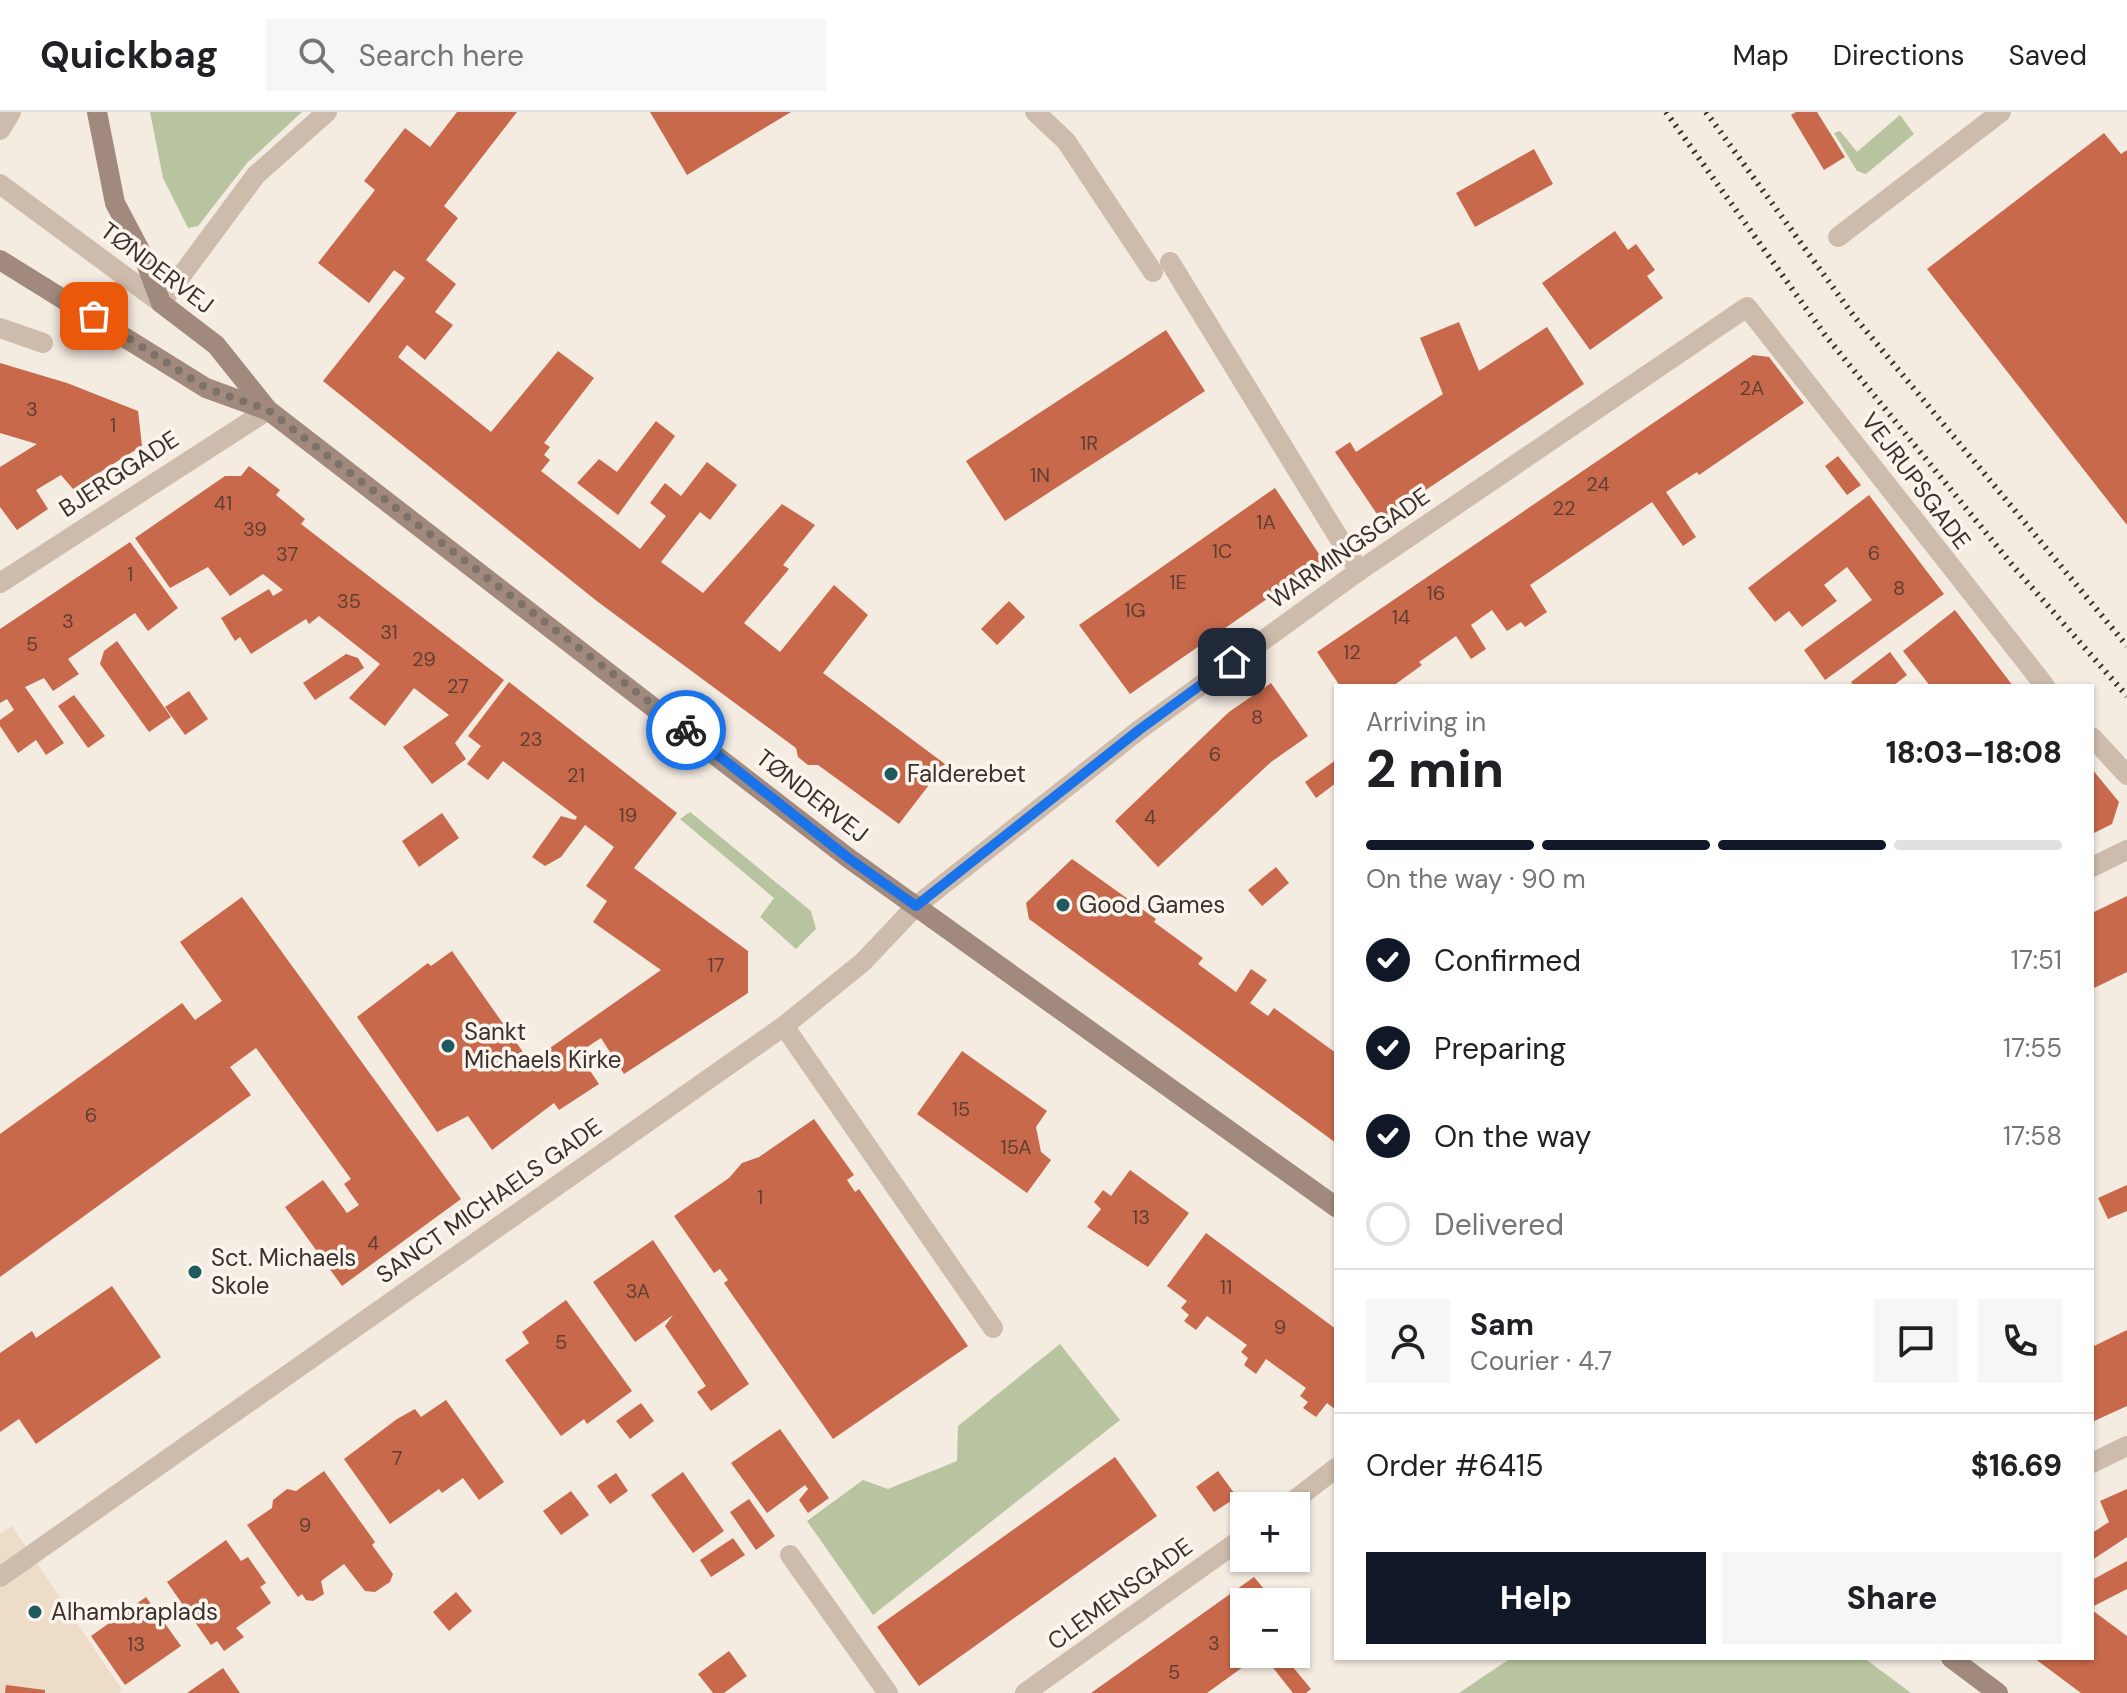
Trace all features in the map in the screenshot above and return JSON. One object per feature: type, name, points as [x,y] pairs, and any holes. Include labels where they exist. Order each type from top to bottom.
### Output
[{"type":"main road","points":[[97,112],[115,203],[144,258],[161,303]]},
{"type":"main road","name":"TØNDERVEJ","points":[[0,260],[206,388],[268,410]]},
{"type":"main road","name":"TØNDERVEJ","points":[[161,303],[216,345],[268,410],[847,857],[1334,1206]]},
{"type":"main road","points":[[1954,1660],[1998,1693]]},
{"type":"street","points":[[0,130],[11,112]]},
{"type":"street","points":[[161,303],[256,175],[327,112]]},
{"type":"street","points":[[1035,112],[1066,141],[1162,267],[1359,571]]},
{"type":"street","points":[[1838,237],[2001,112]]},
{"type":"street","name":"TØNDERVEJ","points":[[0,184],[161,303]]},
{"type":"street","name":"WARMINGSGADE","points":[[916,906],[1139,730],[1359,571],[1747,307]]},
{"type":"street","name":"VEJRUPSGADE","points":[[1747,307],[2043,684]]},
{"type":"street","points":[[0,328],[43,343]]},
{"type":"street","name":"BJERGGADE","points":[[0,583],[268,410]]},
{"type":"street","points":[[2094,739],[2127,775]]},
{"type":"street","points":[[2094,866],[2127,850]]},
{"type":"street","name":"SANCT MICHAELS GADE","points":[[0,1577],[784,1026],[863,962],[916,906]]},
{"type":"street","points":[[784,1026],[993,1328]]},
{"type":"street","points":[[2094,1462],[2127,1446]]},
{"type":"street","points":[[1305,1492],[1334,1470]]},
{"type":"street","name":"CLEMENSGADE","points":[[1025,1693],[1230,1547]]},
{"type":"street","points":[[790,1555],[888,1693]]},
{"type":"green space","points":[[150,112],[302,112],[247,163],[198,226],[188,228],[163,178]]},
{"type":"green space","points":[[1900,115],[1914,134],[1866,174],[1857,171],[1834,133],[1840,131],[1857,152]]},
{"type":"green space","points":[[690,812],[811,911],[816,929],[796,949],[760,917],[774,898],[680,819]]},
{"type":"green space","points":[[1060,1344],[1120,1420],[873,1615],[807,1521],[863,1480],[888,1489],[957,1461],[958,1426]]},
{"type":"green space","points":[[1508,1660],[1867,1660],[1911,1693],[1459,1693]]},
{"type":"shaded area","name":"Alhambraplads","points":[[12,1526],[122,1690],[119,1693],[0,1693],[0,1534]]},
{"type":"building","points":[[457,112],[517,112],[444,206],[458,218],[426,260],[456,284],[435,312],[453,325],[425,360],[407,345],[398,357],[491,432],[558,351],[594,378],[544,443],[550,447],[544,455],[550,460],[541,471],[640,549],[666,516],[650,503],[665,483],[681,496],[707,462],[737,485],[710,520],[700,512],[661,562],[703,593],[782,504],[815,525],[783,565],[789,569],[744,623],[780,652],[834,585],[868,615],[823,673],[945,764],[899,824],[818,765],[808,765],[798,757],[796,748],[598,602],[323,381],[405,278],[394,270],[369,303],[318,263],[375,190],[364,181],[405,128],[430,147]]},
{"type":"building","points":[[650,112],[791,112],[687,175]]},
{"type":"building","points":[[1796,112],[1817,112],[1845,157],[1824,170],[1791,115]]},
{"type":"building","points":[[2104,133],[2121,154],[2127,150],[2127,525],[1927,269]]},
{"type":"building","points":[[1534,149],[1553,184],[1475,227],[1456,193]]},
{"type":"building","points":[[1615,231],[1628,250],[1636,244],[1655,270],[1647,276],[1663,298],[1590,350],[1542,283]]},
{"type":"building","points":[[1459,322],[1479,371],[1547,327],[1584,384],[1381,520],[1335,452],[1350,442],[1356,452],[1443,394],[1420,338]]},
{"type":"building","points":[[1166,330],[1205,391],[1005,521],[966,461]]},
{"type":"building","points":[[1753,355],[1769,357],[1804,403],[1699,475],[1697,472],[1666,492],[1696,537],[1683,546],[1652,502],[1530,585],[1547,612],[1525,627],[1521,622],[1507,631],[1492,610],[1471,625],[1486,649],[1471,659],[1456,636],[1419,662],[1422,665],[1396,684],[1339,684],[1317,652]]},
{"type":"building","points":[[0,363],[67,383],[138,411],[142,446],[73,489],[61,475],[36,490],[48,509],[17,530],[0,507],[0,467],[37,444],[0,433]]},
{"type":"building","points":[[656,421],[675,436],[618,515],[577,483],[599,459],[617,472]]},
{"type":"building","points":[[1838,456],[1861,485],[1847,495],[1825,466]]},
{"type":"building","points":[[249,466],[280,490],[276,495],[305,519],[301,524],[504,680],[455,743],[466,759],[432,784],[403,747],[449,715],[414,688],[385,726],[349,698],[380,664],[319,616],[309,624],[306,619],[251,654],[240,637],[235,641],[221,618],[269,589],[273,596],[283,590],[263,574],[230,596],[208,567],[170,588],[135,538],[225,476],[241,476]]},
{"type":"building","points":[[1275,488],[1323,560],[1130,694],[1079,625]]},
{"type":"building","points":[[1869,495],[1944,594],[1825,680],[1804,650],[1872,600],[1847,567],[1824,585],[1837,601],[1802,627],[1789,611],[1775,622],[1748,588]]},
{"type":"building","points":[[130,542],[178,608],[148,631],[135,613],[68,659],[79,674],[53,691],[44,678],[25,687],[64,743],[46,755],[36,740],[18,753],[0,726],[0,720],[14,710],[7,699],[0,703],[0,629]]},
{"type":"building","points":[[1009,601],[1025,617],[997,645],[981,629]]},
{"type":"building","points":[[1955,610],[2011,684],[1928,684],[1903,651]]},
{"type":"building","points":[[117,641],[171,717],[149,732],[100,664],[104,651]]},
{"type":"building","points":[[1890,652],[1907,675],[1896,684],[1851,682]]},
{"type":"building","points":[[346,654],[358,658],[364,668],[315,700],[303,683]]},
{"type":"building","points":[[509,682],[677,813],[634,868],[748,951],[748,993],[624,1074],[601,1038],[578,1053],[599,1084],[559,1110],[554,1103],[492,1150],[468,1116],[437,1132],[357,1017],[428,963],[431,966],[452,951],[530,1062],[661,970],[593,922],[607,901],[586,886],[614,847],[585,825],[561,857],[545,866],[532,857],[561,816],[575,820],[577,817],[503,761],[488,780],[467,764],[481,746],[468,736]]},
{"type":"building","points":[[1271,683],[1308,736],[1271,762],[1158,867],[1115,821],[1229,712]]},
{"type":"building","points":[[189,691],[208,719],[185,735],[165,707]]},
{"type":"building","points":[[74,695],[105,736],[88,748],[58,706]]},
{"type":"building","points":[[1334,761],[1334,784],[1316,798],[1305,782]]},
{"type":"building","points":[[2094,771],[2119,802],[2112,824],[2094,833]]},
{"type":"building","points":[[442,813],[459,838],[419,867],[402,841]]},
{"type":"building","points":[[1072,859],[1156,919],[1154,922],[1203,958],[1198,964],[1236,992],[1251,969],[1267,980],[1250,1003],[1268,1016],[1274,1008],[1334,1052],[1334,1142],[1029,919],[1026,903]]},
{"type":"building","points":[[1276,867],[1289,883],[1262,906],[1248,890]]},
{"type":"building","points":[[2127,896],[2127,972],[2094,988],[2094,912]]},
{"type":"building","points":[[242,897],[461,1199],[342,1286],[285,1207],[323,1180],[347,1213],[359,1205],[344,1184],[351,1179],[256,1048],[230,1067],[251,1095],[0,1277],[0,1134],[182,1003],[195,1020],[222,1001],[180,942]]},
{"type":"building","points":[[962,1051],[1047,1111],[1036,1127],[1041,1152],[1051,1160],[1027,1193],[917,1114]]},
{"type":"building","points":[[814,1119],[854,1175],[847,1180],[855,1192],[859,1189],[968,1346],[833,1439],[724,1283],[728,1280],[720,1269],[714,1273],[674,1216],[729,1178],[742,1163],[759,1157]]},
{"type":"building","points":[[1130,1170],[1189,1213],[1148,1267],[1087,1227],[1101,1209],[1094,1202],[1103,1190],[1111,1196]]},
{"type":"building","points":[[2127,1185],[2127,1211],[2108,1219],[2098,1198]]},
{"type":"building","points":[[1206,1233],[1334,1328],[1334,1408],[1327,1403],[1316,1417],[1303,1408],[1308,1402],[1300,1396],[1306,1388],[1266,1359],[1256,1374],[1244,1365],[1248,1358],[1241,1352],[1247,1345],[1207,1316],[1196,1330],[1184,1321],[1189,1315],[1181,1308],[1187,1301],[1167,1286]]},
{"type":"building","points":[[653,1240],[749,1384],[711,1411],[697,1392],[706,1386],[665,1326],[673,1315],[635,1342],[593,1282]]},
{"type":"building","points":[[112,1286],[161,1357],[36,1444],[19,1419],[0,1432],[0,1353],[32,1331],[36,1338]]},
{"type":"building","points":[[566,1300],[632,1391],[587,1424],[584,1419],[561,1436],[505,1360],[529,1343],[522,1332]]},
{"type":"building","points":[[2127,1330],[2127,1406],[2094,1421],[2094,1346]]},
{"type":"building","points":[[446,1400],[504,1482],[479,1500],[463,1478],[442,1493],[439,1489],[390,1524],[344,1459],[397,1419],[415,1409],[421,1417]]},
{"type":"building","points":[[641,1403],[654,1421],[630,1439],[616,1421]]},
{"type":"building","points":[[780,1429],[829,1498],[808,1513],[799,1500],[808,1489],[805,1485],[767,1513],[731,1463]]},
{"type":"building","points":[[1115,1457],[1157,1516],[919,1686],[877,1627]]},
{"type":"building","points":[[324,1471],[375,1542],[372,1545],[393,1574],[390,1582],[375,1592],[365,1591],[344,1564],[321,1581],[324,1594],[313,1601],[306,1600],[302,1594],[298,1597],[247,1525],[272,1508],[273,1500],[287,1489],[296,1491]]},
{"type":"building","points":[[1218,1471],[1233,1492],[1230,1492],[1230,1502],[1214,1512],[1196,1487]]},
{"type":"building","points":[[683,1472],[724,1531],[693,1553],[651,1495]]},
{"type":"building","points":[[616,1473],[628,1491],[610,1504],[597,1486]]},
{"type":"building","points":[[2127,1489],[2127,1537],[2094,1559],[2094,1532],[2109,1522],[2100,1501]]},
{"type":"building","points":[[571,1491],[589,1515],[561,1535],[543,1511]]},
{"type":"building","points":[[749,1499],[775,1536],[756,1550],[730,1512]]},
{"type":"building","points":[[733,1538],[745,1555],[711,1577],[700,1560]]},
{"type":"building","points":[[226,1540],[241,1561],[248,1557],[266,1583],[260,1587],[271,1603],[236,1628],[244,1637],[224,1651],[217,1641],[211,1645],[167,1582]]},
{"type":"building","points":[[2127,1561],[2127,1589],[2094,1606],[2094,1579]]},
{"type":"building","points":[[1254,1577],[1263,1588],[1239,1588]]},
{"type":"building","points":[[456,1592],[472,1611],[449,1631],[433,1612]]},
{"type":"building","points":[[1230,1594],[1230,1668],[1242,1668],[1207,1693],[1091,1693]]},
{"type":"building","points":[[146,1597],[181,1646],[125,1685],[91,1636]]},
{"type":"building","points":[[2094,1611],[2127,1636],[2127,1693],[2081,1693],[2037,1660],[2094,1660]]},
{"type":"building","points":[[729,1651],[747,1676],[724,1693],[713,1693],[698,1674]]},
{"type":"building","points":[[223,1668],[240,1693],[187,1693]]},
{"type":"building","points":[[1273,1668],[1294,1668],[1311,1689],[1306,1693],[1293,1693]]},
{"type":"building","points":[[6,1685],[45,1690],[45,1693],[5,1693]]},
{"type":"railway","points":[[1666,112],[1825,335],[2013,566],[2127,696]]},
{"type":"railway","points":[[1706,112],[1853,315],[2127,646]]},
{"type":"way so far","points":[[94,316],[206,388],[268,410],[686,730]]},
{"type":"place","name":"Falderebet","points":[[891,774]]},
{"type":"place","name":"Good Games","points":[[1063,905]]},
{"type":"place","name":"Sankt Michaels Kirke","points":[[448,1046]]},
{"type":"place","name":"Sct. Michaels Skole","points":[[195,1272]]},
{"type":"place","name":"Alhambraplads","points":[[35,1612]]},
{"type":"route","points":[[686,730],[847,857],[916,906],[1139,730],[1232,662]]}]
